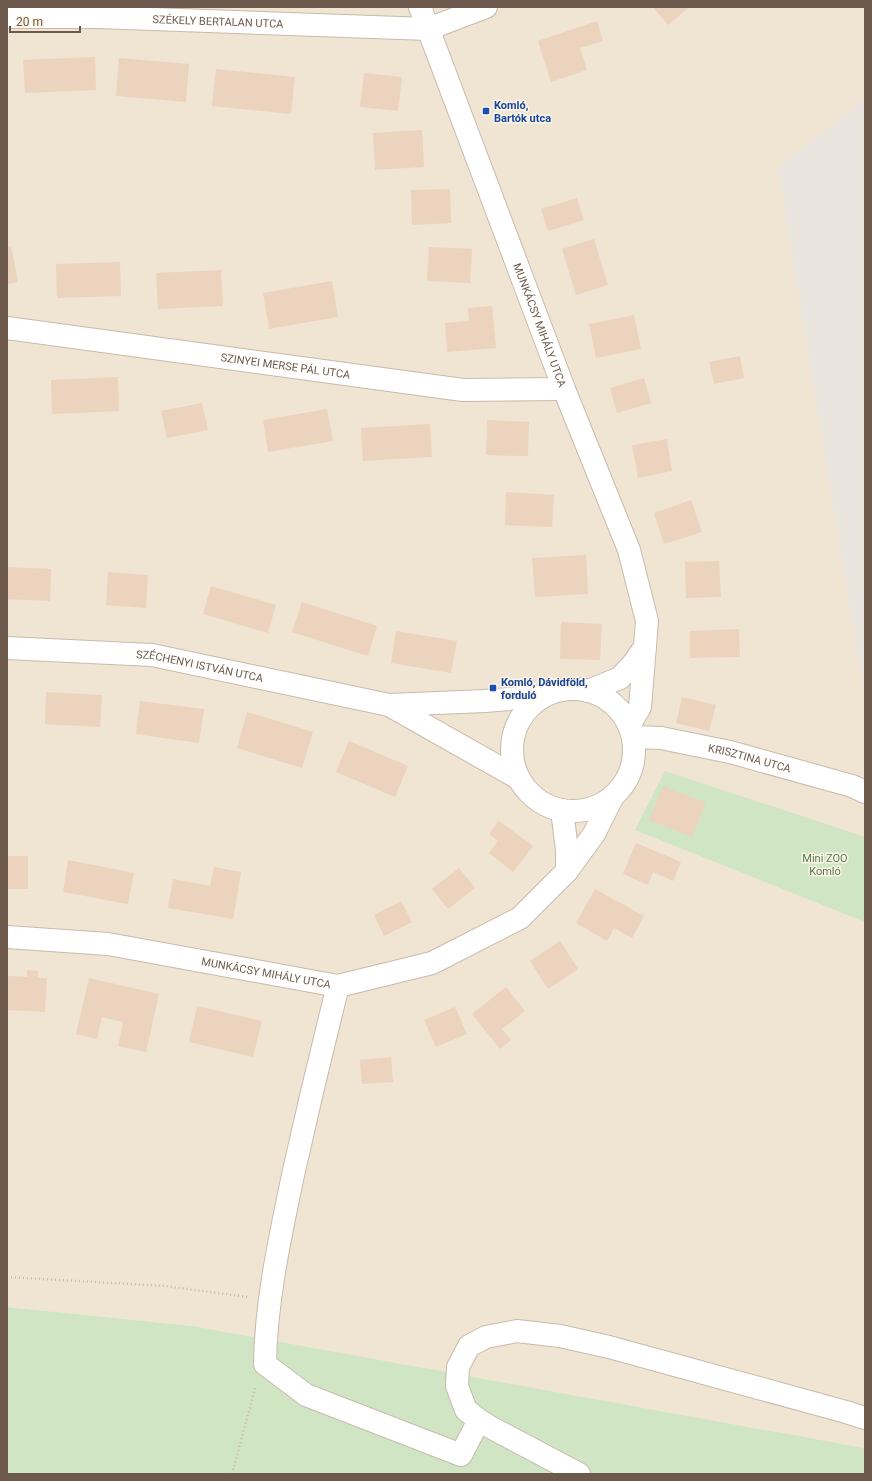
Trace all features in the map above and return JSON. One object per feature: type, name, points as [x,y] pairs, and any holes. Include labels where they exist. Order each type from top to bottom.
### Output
[{"type":"street","name":"MUNKÁCSY MIHÁLY UTCA","points":[[420,7],[564,389],[629,550],[647,621],[640,707],[631,732]]},
{"type":"street","points":[[428,29],[486,7]]},
{"type":"street","name":"SZÉKELY BERTALAN UTCA","points":[[7,17],[97,17],[428,29]]},
{"type":"street","name":"SZINYEI MERSE PÁL UTCA","points":[[7,328],[463,390],[564,389]]},
{"type":"street","points":[[588,691],[620,678],[633,664],[646,646]]},
{"type":"street","name":"SZÉCHENYI ISTVÁN UTCA","points":[[7,648],[152,655],[389,705],[486,701],[544,696]]},
{"type":"street","points":[[573,689],[588,691],[605,698],[619,710],[631,732],[633,759],[626,779],[613,796],[597,806],[580,811],[562,810],[544,804],[529,792],[518,778],[512,751],[513,738],[517,725],[524,714],[533,704],[544,696],[558,691],[573,689]]},
{"type":"street","name":"SZÉCHENYI ISTVÁN UTCA","points":[[389,705],[518,778]]},
{"type":"street","name":"KRISZTINA UTCA","points":[[631,732],[730,752],[852,786],[865,792]]},
{"type":"street","name":"MUNKÁCSY MIHÁLY UTCA","points":[[7,937],[108,944],[338,986],[432,963],[520,918],[567,871],[594,834],[613,796]]},
{"type":"street","points":[[562,810],[567,850],[567,871]]},
{"type":"street","points":[[338,986],[317,1070],[280,1238],[269,1300],[265,1364],[306,1395],[462,1454],[479,1420]]},
{"type":"street","points":[[579,1474],[479,1420],[466,1410],[457,1386],[458,1367],[469,1346],[486,1337],[516,1331],[560,1336],[609,1347],[831,1407],[865,1418]]},
{"type":"path","points":[[7,1278],[165,1286],[269,1300]]},
{"type":"path","points":[[232,1474],[256,1385],[265,1364]]},
{"type":"shaded area","points":[[7,7],[865,7],[865,1448],[193,1326],[7,1307]]},
{"type":"shaded area","points":[[865,99],[865,699],[778,167]]},
{"type":"green space","name":"Mini ZOO Komló","points":[[665,771],[865,837],[865,922],[635,830]]},
{"type":"green space","points":[[7,1307],[193,1326],[865,1448],[865,1474],[7,1474]]},
{"type":"building","points":[[653,7],[689,7],[668,25]]},
{"type":"building","points":[[597,21],[603,41],[580,48],[587,70],[551,82],[538,41]]},
{"type":"building","points":[[95,57],[96,90],[25,93],[23,60]]},
{"type":"building","points":[[119,58],[189,64],[186,102],[116,96]]},
{"type":"building","points":[[216,69],[295,77],[291,114],[212,106]]},
{"type":"building","points":[[364,73],[402,77],[398,111],[360,107]]},
{"type":"building","points":[[422,130],[424,167],[375,170],[373,133]]},
{"type":"building","points":[[450,189],[451,223],[412,225],[411,190]]},
{"type":"building","points":[[577,198],[584,220],[548,231],[541,209]]},
{"type":"building","points":[[594,239],[608,285],[576,295],[562,249]]},
{"type":"building","points":[[11,246],[18,282],[7,284],[7,247]]},
{"type":"building","points":[[429,247],[472,249],[470,283],[427,281]]},
{"type":"building","points":[[120,262],[121,296],[57,298],[56,264]]},
{"type":"building","points":[[221,270],[223,306],[158,309],[156,273]]},
{"type":"building","points":[[332,281],[338,317],[269,329],[263,293]]},
{"type":"building","points":[[492,306],[496,348],[447,352],[445,323],[469,321],[468,308]]},
{"type":"building","points":[[634,315],[641,349],[596,358],[589,324]]},
{"type":"building","points":[[740,356],[744,378],[714,384],[709,362]]},
{"type":"building","points":[[118,377],[119,411],[52,414],[51,380]]},
{"type":"building","points":[[644,378],[651,403],[617,413],[610,388]]},
{"type":"building","points":[[202,403],[208,430],[167,438],[161,411]]},
{"type":"building","points":[[327,409],[333,441],[268,452],[263,420]]},
{"type":"building","points":[[487,420],[529,422],[528,456],[486,455]]},
{"type":"building","points":[[430,424],[432,457],[363,461],[361,428]]},
{"type":"building","points":[[667,439],[672,471],[638,478],[632,445]]},
{"type":"building","points":[[506,492],[554,495],[552,527],[505,525]]},
{"type":"building","points":[[691,500],[702,532],[664,544],[654,513]]},
{"type":"building","points":[[586,555],[588,594],[535,597],[532,558]]},
{"type":"building","points":[[719,561],[721,597],[686,598],[685,562]]},
{"type":"building","points":[[7,567],[51,569],[50,601],[7,599]]},
{"type":"building","points":[[108,572],[148,575],[146,608],[106,605]]},
{"type":"building","points":[[211,586],[276,605],[268,633],[203,614]]},
{"type":"building","points":[[302,602],[377,626],[368,656],[292,632]]},
{"type":"building","points":[[561,622],[602,624],[600,660],[560,659]]},
{"type":"building","points":[[739,629],[740,657],[690,658],[690,631]]},
{"type":"building","points":[[396,631],[457,641],[451,673],[391,663]]},
{"type":"building","points":[[46,692],[102,695],[100,727],[45,724]]},
{"type":"building","points":[[682,697],[716,705],[709,731],[676,723]]},
{"type":"building","points":[[140,701],[204,709],[199,743],[136,734]]},
{"type":"building","points":[[247,712],[313,732],[302,768],[237,748]]},
{"type":"building","points":[[349,741],[408,766],[395,797],[336,772]]},
{"type":"building","points":[[663,786],[706,803],[692,837],[649,820]]},
{"type":"building","points":[[499,821],[533,846],[513,872],[489,853],[498,841],[489,834]]},
{"type":"building","points":[[636,843],[681,862],[673,881],[653,872],[648,885],[623,874]]},
{"type":"building","points":[[7,856],[28,856],[28,889],[7,889]]},
{"type":"building","points":[[68,860],[134,873],[128,904],[63,892]]},
{"type":"building","points":[[214,867],[241,872],[233,919],[168,908],[173,879],[210,886]]},
{"type":"building","points":[[459,868],[475,888],[448,909],[432,889]]},
{"type":"building","points":[[595,889],[644,916],[632,938],[614,928],[607,941],[576,923]]},
{"type":"building","points":[[401,901],[412,922],[384,936],[374,915]]},
{"type":"building","points":[[560,941],[578,969],[548,989],[530,961]]},
{"type":"building","points":[[27,970],[38,971],[38,978],[47,978],[45,1012],[7,1010],[7,976],[27,977]]},
{"type":"building","points":[[89,978],[159,994],[146,1052],[118,1046],[123,1022],[102,1017],[97,1039],[76,1034]]},
{"type":"building","points":[[506,987],[525,1011],[502,1029],[511,1040],[500,1049],[472,1014]]},
{"type":"building","points":[[197,1006],[262,1021],[253,1057],[189,1042]]},
{"type":"building","points":[[455,1007],[467,1034],[436,1047],[424,1020]]},
{"type":"building","points":[[391,1057],[393,1082],[362,1084],[360,1060]]},
{"type":"place","name":"Komló, Bartók utca","points":[[486,111]]},
{"type":"place","name":"Komló, Dávidföld, forduló","points":[[493,688]]}]
